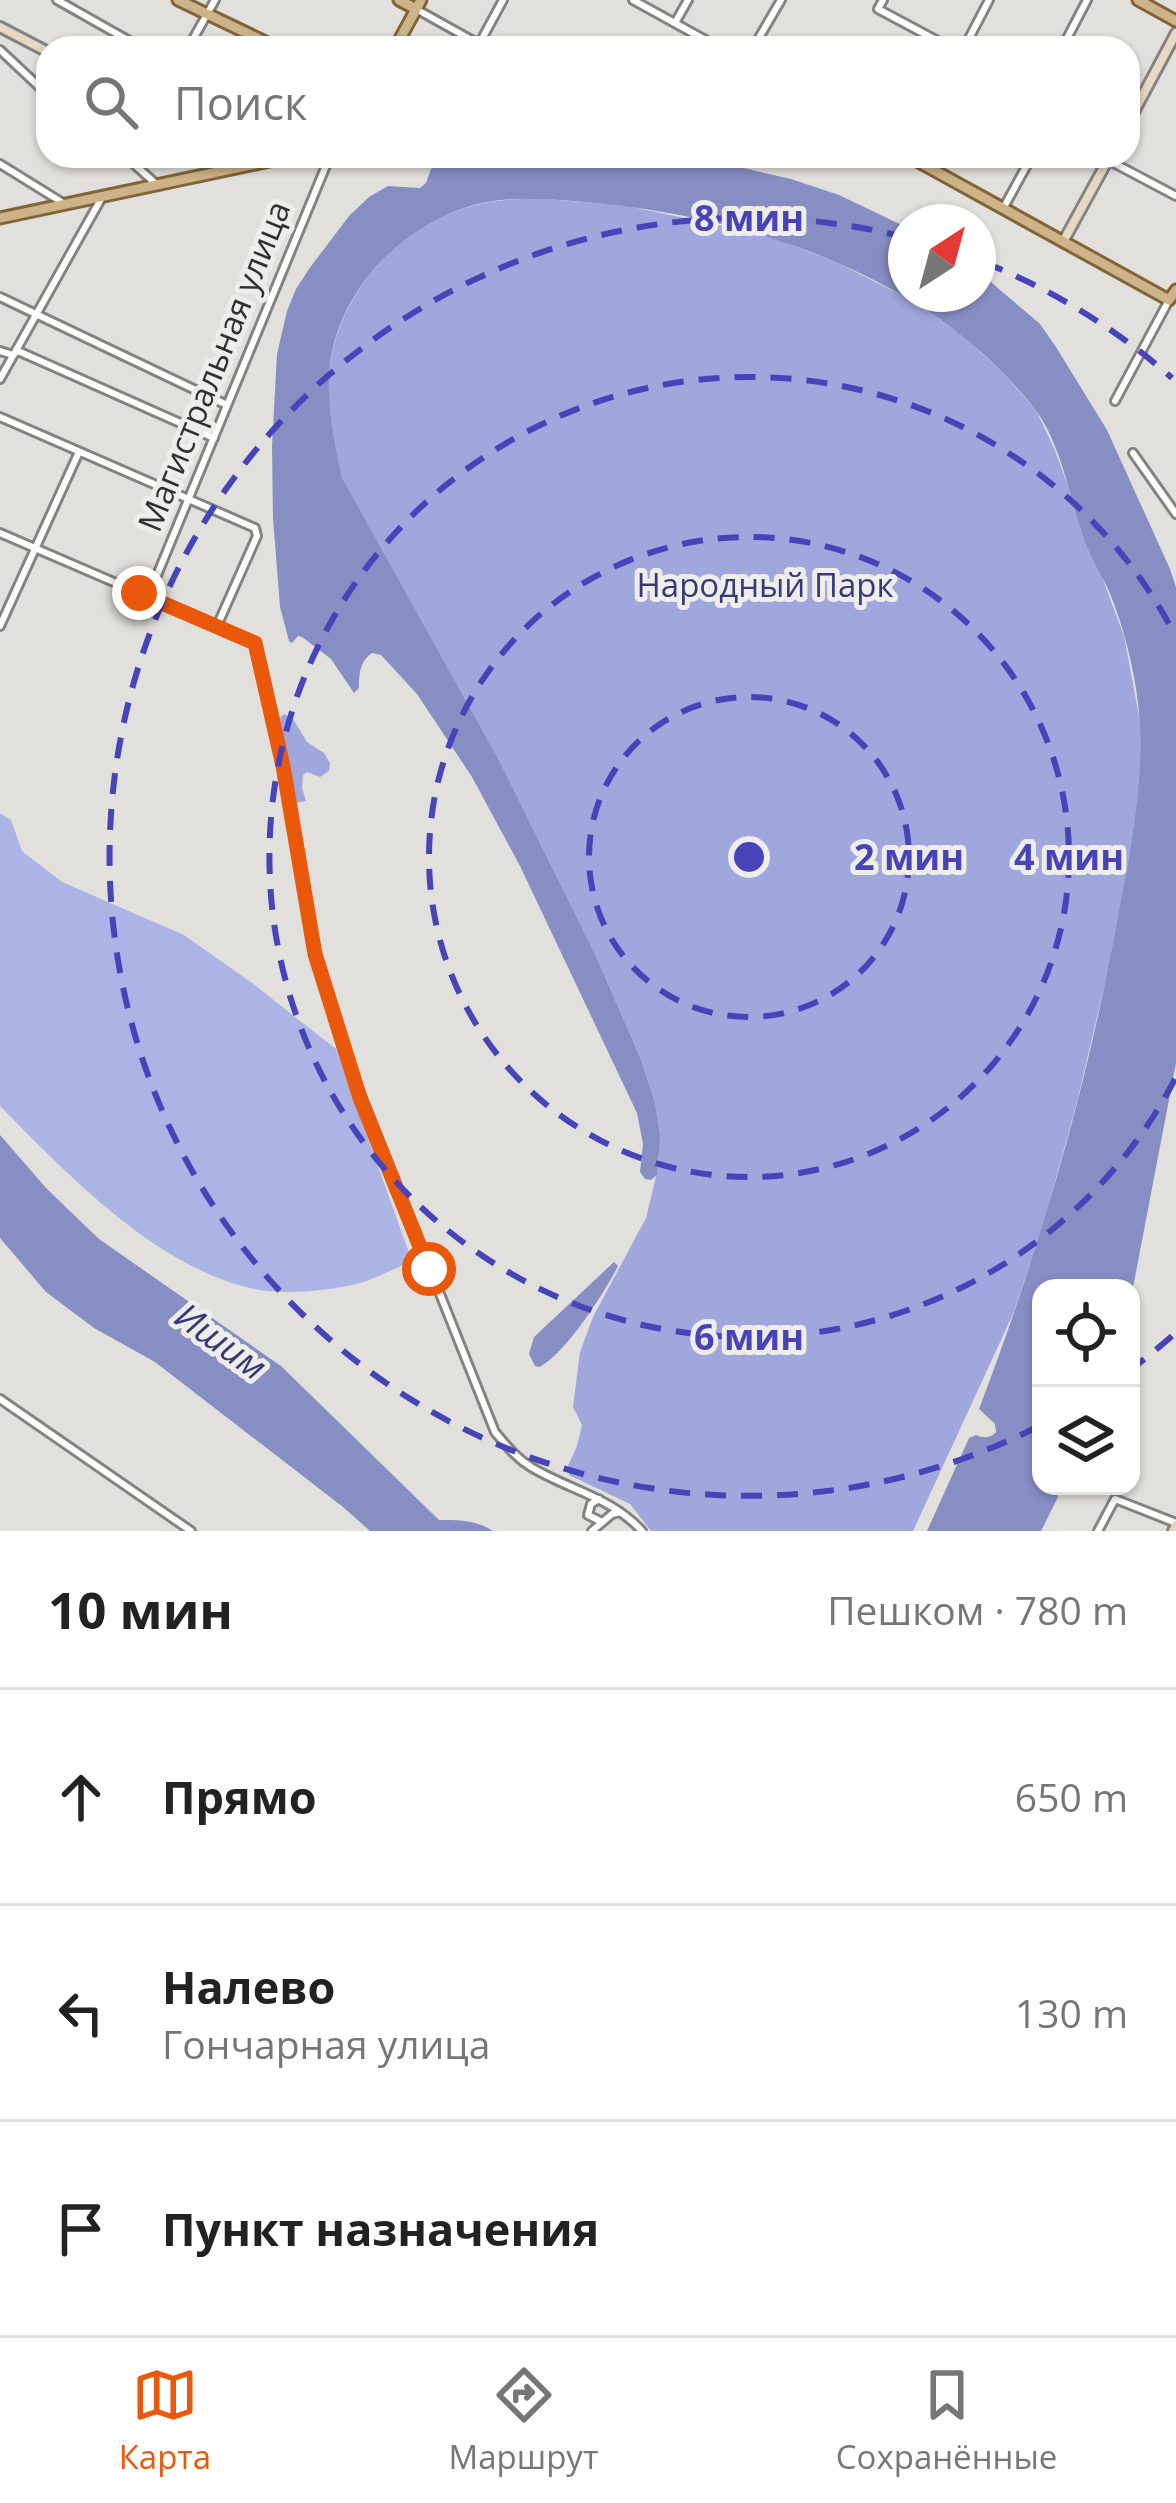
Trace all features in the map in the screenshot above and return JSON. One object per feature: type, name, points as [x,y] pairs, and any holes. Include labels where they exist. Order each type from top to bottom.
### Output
[{"type":"main road","points":[[178,0],[253,36]]},
{"type":"main road","points":[[399,0],[418,4],[401,36]]},
{"type":"main road","points":[[1138,0],[1176,21]]},
{"type":"main road","points":[[0,27],[36,46]]},
{"type":"main road","points":[[1140,100],[1176,33]]},
{"type":"main road","points":[[0,218],[240,168]]},
{"type":"main road","points":[[930,168],[1063,242],[1172,295]]},
{"type":"main road","points":[[1063,242],[1104,168]]},
{"type":"street","points":[[57,0],[121,36]]},
{"type":"street","points":[[195,36],[215,0]]},
{"type":"street","points":[[485,36],[503,0]]},
{"type":"street","points":[[633,0],[698,36]]},
{"type":"street","points":[[675,23],[688,0]]},
{"type":"street","points":[[760,36],[781,0]]},
{"type":"street","points":[[883,0],[878,9],[929,36]]},
{"type":"street","points":[[970,36],[989,0]]},
{"type":"street","points":[[1068,36],[1087,0]]},
{"type":"street","points":[[418,4],[464,36]]},
{"type":"street","points":[[0,50],[36,84]]},
{"type":"street","points":[[0,164],[67,205]]},
{"type":"street","points":[[138,168],[158,186]]},
{"type":"street","name":"Магистральная улица","points":[[148,597],[325,168]]},
{"type":"street","points":[[1003,209],[1025,168]]},
{"type":"street","points":[[1127,168],[1176,196]]},
{"type":"street","points":[[0,379],[102,196]]},
{"type":"street","points":[[1114,401],[1172,295]]},
{"type":"street","points":[[0,297],[227,404]]},
{"type":"street","points":[[0,350],[14,355]]},
{"type":"street","points":[[14,355],[18,351],[214,438]]},
{"type":"street","points":[[0,418],[255,528],[257,536],[218,626]]},
{"type":"street","points":[[0,626],[79,452]]},
{"type":"street","points":[[1133,453],[1176,514]]},
{"type":"street","points":[[0,533],[255,643],[283,766],[315,954],[360,1098],[495,1432],[531,1467],[624,1512],[642,1531]]},
{"type":"street","points":[[0,1399],[191,1531]]},
{"type":"street","points":[[599,1499],[591,1504],[588,1515],[602,1522]]},
{"type":"street","points":[[1098,1531],[1115,1499],[1175,1526]]},
{"type":"street","points":[[592,1531],[612,1514],[624,1512]]},
{"type":"shaded area","points":[[0,813],[11,820],[22,851],[62,882],[184,935],[336,1049],[412,1261],[360,1283],[311,1291],[255,1289],[208,1274],[111,1211],[0,1106]]},
{"type":"green space","name":"Народный Парк","points":[[531,198],[622,205],[767,235],[888,288],[888,312],[928,312],[961,334],[1036,410],[1124,636],[1140,721],[1141,775],[1109,966],[1077,1102],[1013,1314],[913,1531],[651,1531],[630,1504],[569,1475],[582,1425],[573,1407],[580,1352],[593,1317],[646,1218],[659,1164],[655,1103],[595,954],[500,762],[342,479],[329,391],[333,348],[343,319],[375,268],[421,229],[483,203]]},
{"type":"green space","points":[[284,714],[330,763],[329,771],[320,777],[303,775],[306,801],[295,803],[280,718]]},
{"type":"water","points":[[432,168],[743,168],[839,195],[888,218],[888,289],[790,244],[705,220],[574,201],[486,202],[446,215],[395,248],[356,294],[333,349],[331,417],[342,478],[500,762],[595,954],[655,1103],[660,1139],[657,1175],[651,1180],[640,1172],[643,1144],[637,1113],[520,866],[472,777],[417,694],[381,655],[372,653],[365,660],[354,693],[331,659],[302,637],[289,641],[280,607],[272,446],[277,354],[287,311],[309,269],[369,197],[388,186],[420,188]]},
{"type":"water","points":[[996,286],[1040,324],[1107,430],[1176,587],[1176,1063],[1135,1279],[1032,1279],[1032,1495],[1058,1497],[1041,1531],[927,1531],[969,1438],[996,1432],[995,1424],[979,1409],[1042,1227],[1077,1104],[1127,869],[1138,798],[1140,726],[1130,656],[1114,604],[1086,544],[1050,435],[1018,389],[929,312],[996,312]]},
{"type":"water","name":"Ишим","points":[[0,1135],[99,1239],[281,1366],[439,1520],[474,1523],[493,1531],[370,1531],[155,1362],[94,1328],[46,1292],[0,1238]]},
{"type":"water","points":[[614,1262],[618,1266],[583,1322],[549,1361],[535,1366],[529,1354],[534,1337]]},
{"type":"route","points":[[139,593],[255,643],[283,766],[315,954],[360,1098],[429,1269]]}]
